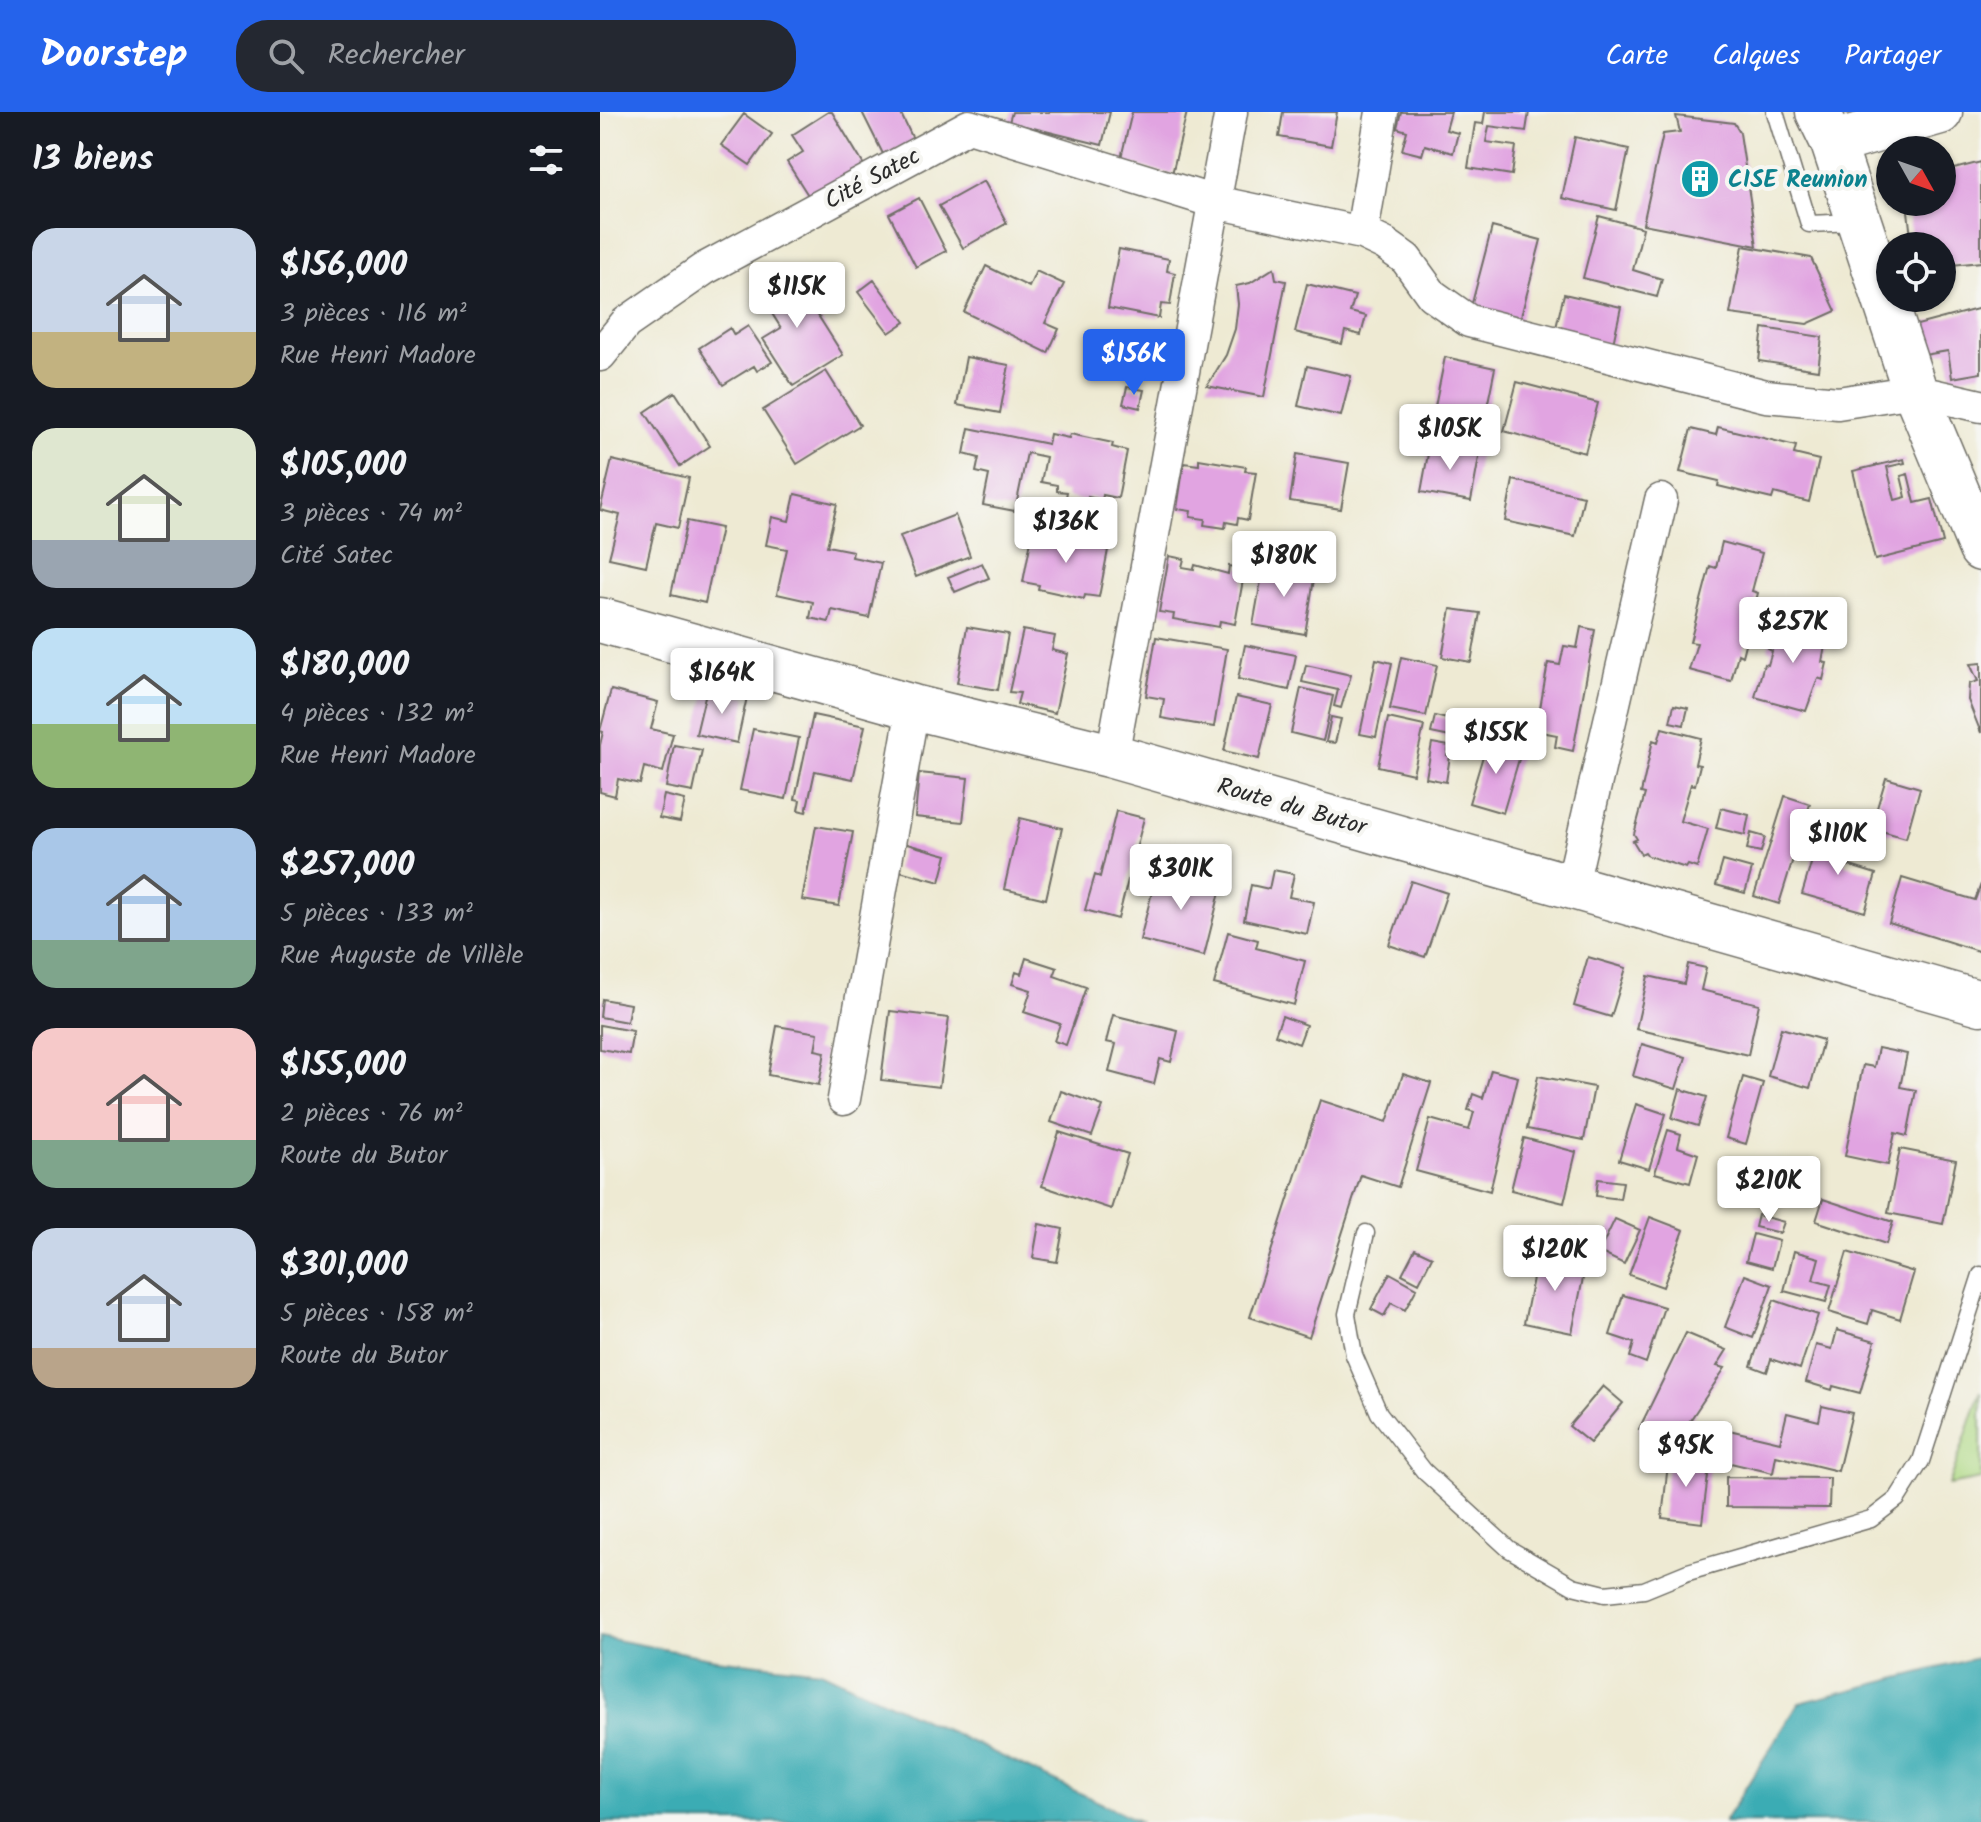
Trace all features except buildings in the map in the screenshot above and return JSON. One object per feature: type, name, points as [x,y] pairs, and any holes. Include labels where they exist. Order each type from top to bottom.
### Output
[{"type":"street","points":[[1112,756],[1231,112]]},
{"type":"street","points":[[1362,233],[1382,112]]},
{"type":"street","points":[[1940,112],[1825,128],[1915,391],[1981,549]]},
{"type":"street","name":"Cité Satec","points":[[600,355],[626,323],[704,269],[974,119],[1215,202],[1362,233],[1406,259],[1432,295],[1469,321],[1766,396],[1838,403],[1915,391]]},
{"type":"street","points":[[1915,391],[1981,406]]},
{"type":"street","points":[[1572,885],[1661,500]]},
{"type":"street","name":"Route du Butor","points":[[600,620],[913,707],[1112,756],[1981,1003]]},
{"type":"street","points":[[844,1099],[913,707]]},
{"type":"lane","points":[[1775,112],[1809,224],[1858,222]]},
{"type":"lane","points":[[1366,1233],[1347,1314],[1354,1355],[1379,1413],[1424,1471],[1509,1549],[1573,1586],[1605,1594],[1644,1590],[1688,1572],[1871,1519],[1897,1499],[1921,1461],[1981,1275]]},
{"type":"green space","points":[[1981,1391],[1981,1479],[1949,1485]]},
{"type":"water","points":[[600,1637],[716,1659],[821,1671],[1141,1822],[600,1822]]},
{"type":"water","points":[[1981,1657],[1981,1822],[1724,1822],[1799,1703]]},
{"type":"place","name":"CISE Reunion","points":[[1700,179]]}]
